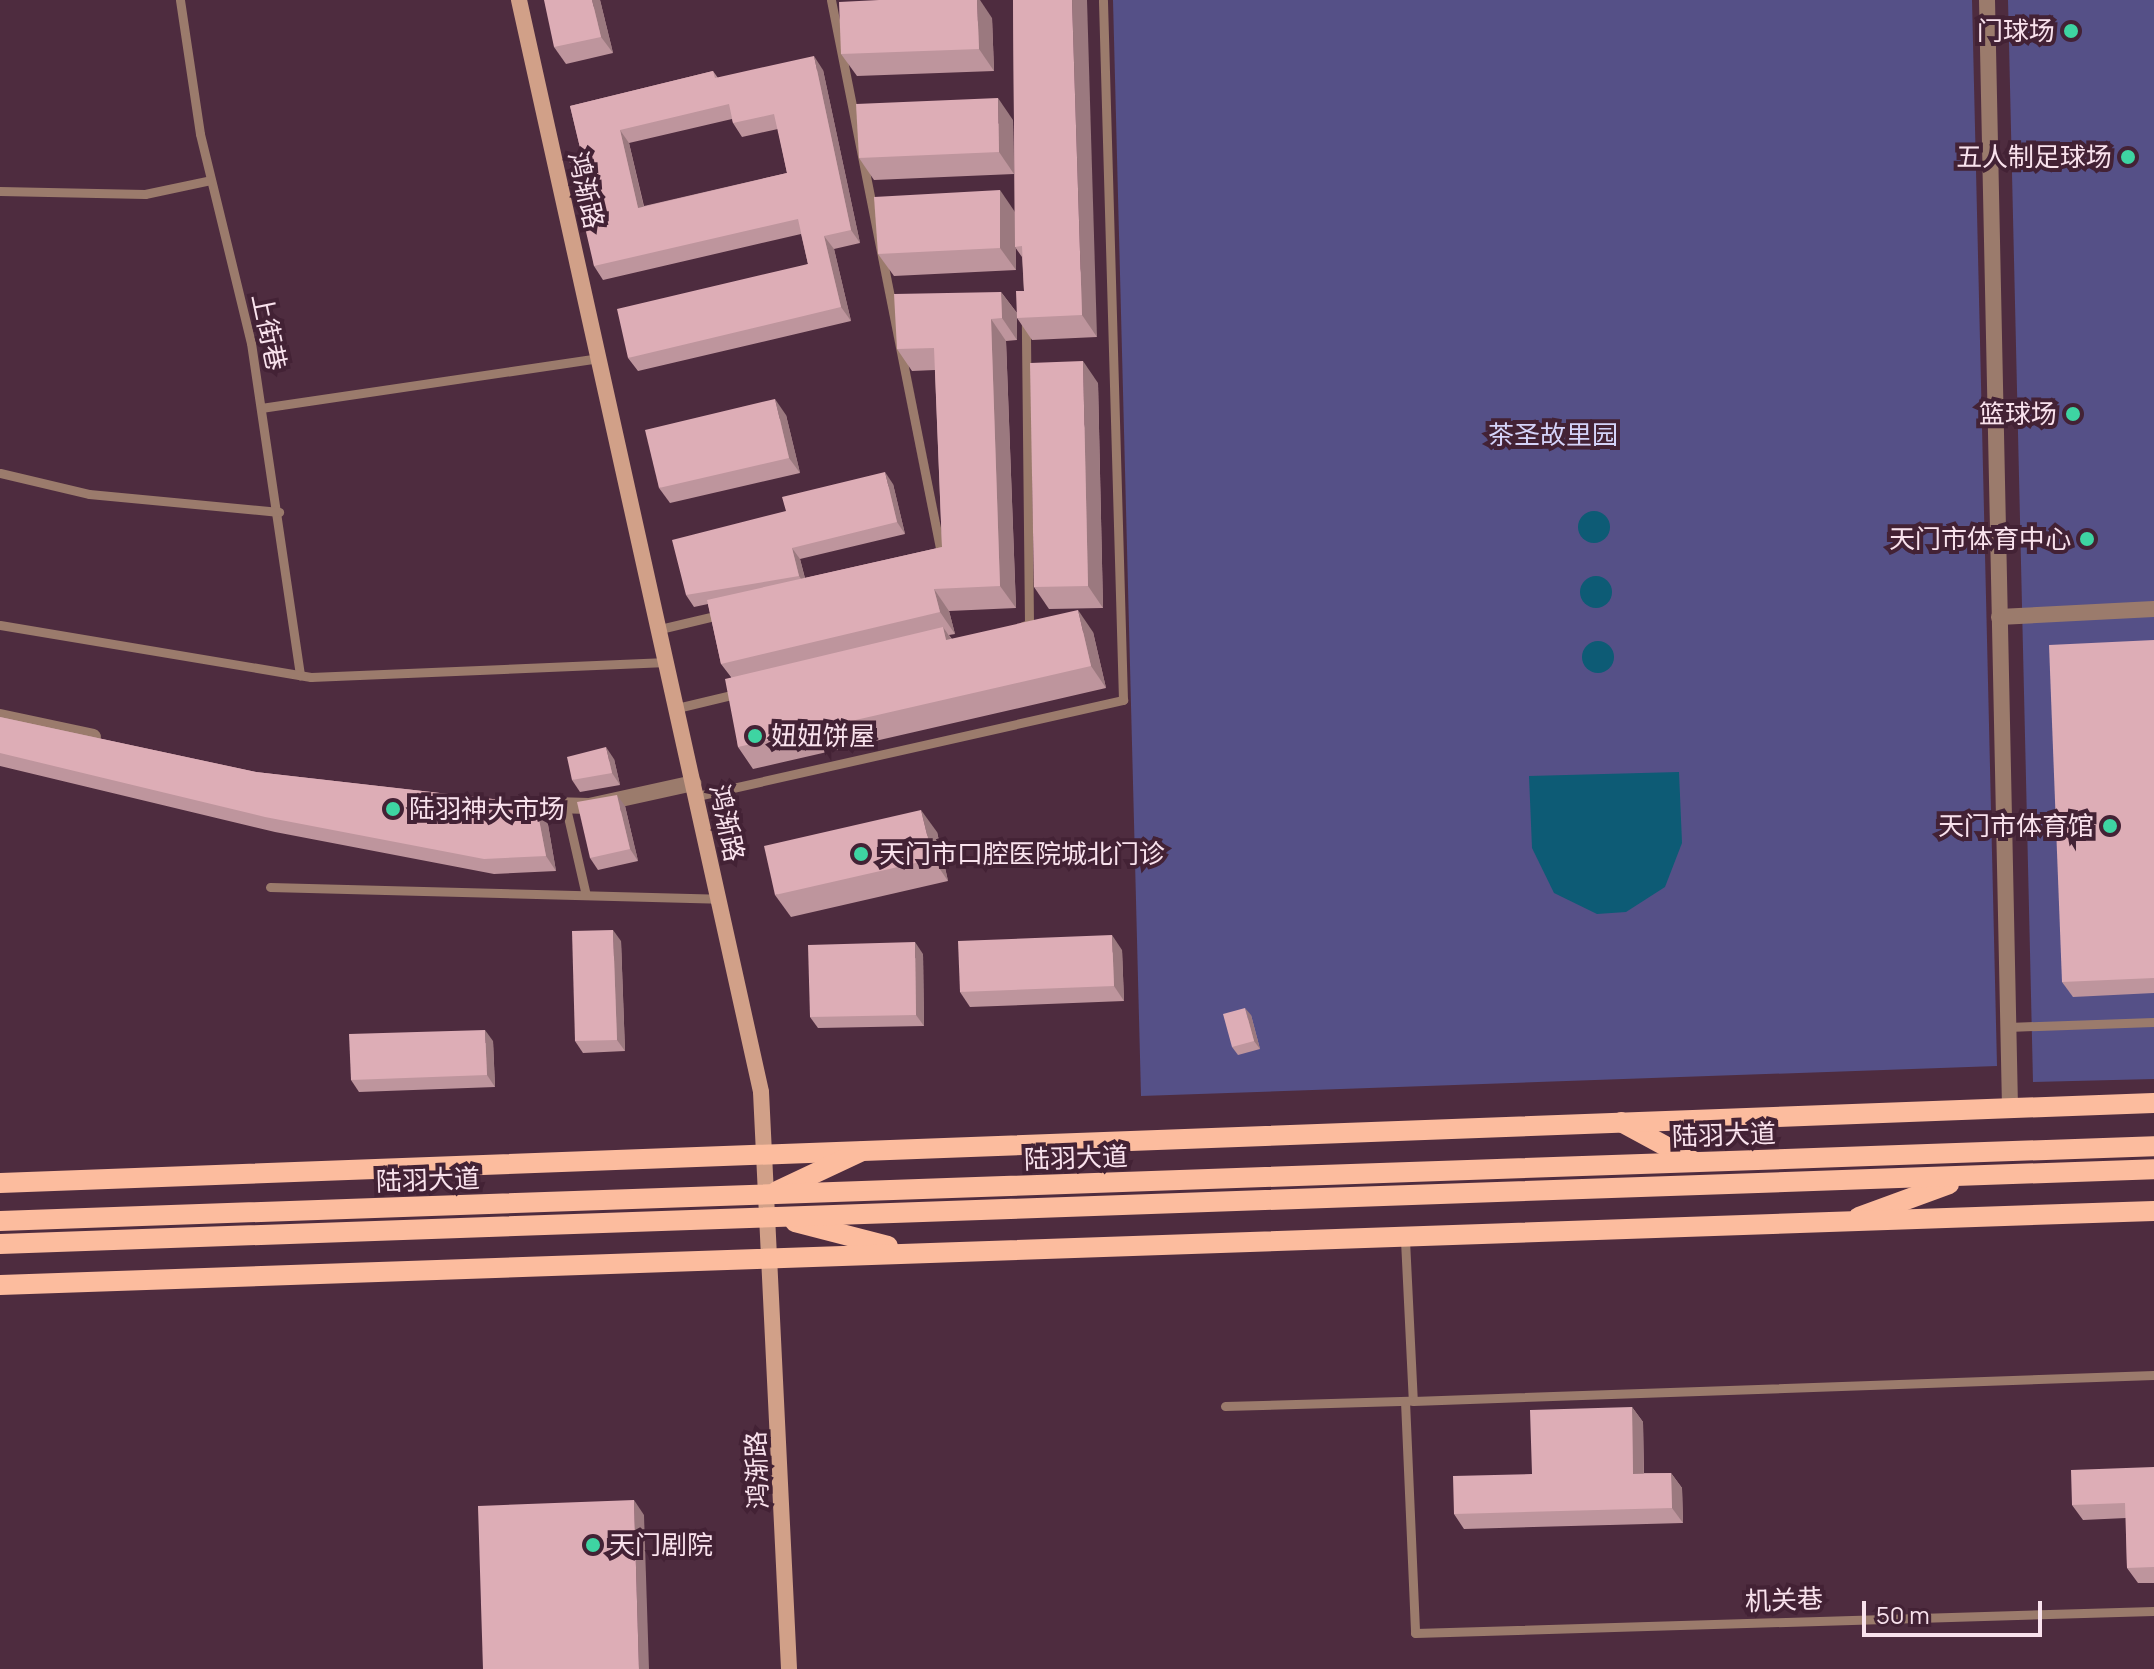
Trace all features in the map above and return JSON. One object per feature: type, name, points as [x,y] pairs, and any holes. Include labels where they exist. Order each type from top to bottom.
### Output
[{"type":"main road","points":[[0,1183],[867,1148],[2154,1103]]},
{"type":"main road","points":[[1619,1121],[1695,1162]]},
{"type":"main road","name":"陆羽大道","points":[[0,1221],[2154,1146]]},
{"type":"main road","points":[[770,1194],[867,1148]]},
{"type":"main road","name":"陆羽大道","points":[[0,1244],[2154,1169]]},
{"type":"main road","points":[[1840,1224],[1968,1177]]},
{"type":"main road","points":[[0,1285],[911,1252],[1405,1240],[2154,1211]]},
{"type":"main road","points":[[771,1216],[911,1252]]},
{"type":"street","name":"鸿渐路","points":[[519,0],[719,899],[768,1152],[789,1669]]},
{"type":"street","points":[[1987,0],[2010,1106]]},
{"type":"street","points":[[1999,617],[2154,609]]},
{"type":"street","points":[[0,717],[120,743]]},
{"type":"street","points":[[503,803],[566,808],[695,789]]},
{"type":"lane","name":"上街巷","points":[[180,0],[211,180],[261,408],[279,512],[300,675]]},
{"type":"lane","points":[[831,0],[943,563],[928,566]]},
{"type":"lane","points":[[695,789],[1123,700],[1103,0]]},
{"type":"lane","points":[[0,191],[145,194],[211,180]]},
{"type":"lane","points":[[1003,631],[1029,624],[1026,313]]},
{"type":"lane","points":[[261,408],[599,358]]},
{"type":"lane","points":[[0,473],[89,494],[279,512]]},
{"type":"lane","points":[[660,629],[734,611]]},
{"type":"lane","points":[[0,625],[300,675],[575,671],[667,662]]},
{"type":"lane","points":[[677,708],[752,690]]},
{"type":"lane","points":[[566,808],[586,895]]},
{"type":"lane","points":[[270,887],[719,899]]},
{"type":"lane","points":[[2008,1027],[2154,1022]]},
{"type":"lane","points":[[1405,1240],[1409,1401]]},
{"type":"lane","points":[[1225,1406],[2154,1375]]},
{"type":"lane","name":"机关巷","points":[[1409,1401],[1415,1633],[2154,1611]]},
{"type":"green space","name":"茶圣故里园","points":[[1113,0],[1972,0],[1997,1066],[1141,1096]]},
{"type":"green space","name":"天门市体育中心","points":[[2008,0],[2154,0],[2154,1079],[2033,1082]]},
{"type":"water","points":[[1594,511],[1605,516],[1610,527],[1605,538],[1594,543],[1583,538],[1578,527],[1583,516]]},
{"type":"water","points":[[1596,576],[1607,581],[1612,592],[1607,603],[1596,608],[1585,603],[1580,592],[1585,581]]},
{"type":"water","points":[[1598,641],[1609,646],[1614,657],[1609,668],[1598,673],[1587,668],[1582,657],[1587,646]]},
{"type":"water","points":[[1679,772],[1682,843],[1665,887],[1626,912],[1597,914],[1554,893],[1532,848],[1529,776]]},
{"type":"building","points":[[544,0],[592,0],[601,37],[554,47]]},
{"type":"building","points":[[977,0],[979,49],[841,54],[839,2]]},
{"type":"building","points":[[1013,0],[1072,0],[1082,315],[1017,318],[1016,291],[1024,291],[1022,246],[1015,247]]},
{"type":"building","points":[[814,56],[851,230],[824,236],[841,307],[628,358],[617,309],[808,264],[798,219],[594,266],[569,159],[582,156],[570,106],[713,71],[715,78]],"holes":[[[729,104],[733,123],[774,114],[787,173],[638,208],[620,130]]]},
{"type":"building","points":[[998,98],[999,152],[859,158],[856,104]]},
{"type":"building","points":[[1000,190],[1000,248],[878,254],[874,197]]},
{"type":"building","points":[[1001,292],[1002,318],[991,319],[1000,586],[934,589],[940,612],[721,664],[707,600],[942,547],[934,348],[897,349],[894,294]]},
{"type":"building","points":[[1083,361],[1088,586],[1034,587],[1030,363]]},
{"type":"building","points":[[775,399],[789,458],[659,488],[645,430]]},
{"type":"building","points":[[885,472],[897,522],[792,548],[799,576],[686,595],[672,540],[786,511],[782,497]]},
{"type":"building","points":[[1078,610],[1091,666],[738,747],[725,679],[943,627],[946,640]]},
{"type":"building","name":"天门市体育馆","points":[[2154,640],[2154,978],[2062,982],[2049,645]]},
{"type":"building","points":[[0,717],[256,772],[536,804],[546,856],[484,859],[265,817],[0,753]]},
{"type":"building","points":[[606,747],[612,773],[572,780],[567,757]]},
{"type":"building","points":[[617,795],[630,849],[590,858],[577,802]]},
{"type":"building","points":[[921,810],[933,859],[775,895],[764,846]]},
{"type":"building","points":[[613,930],[617,1040],[575,1041],[572,931]]},
{"type":"building","points":[[1112,935],[1114,986],[960,992],[958,941]]},
{"type":"building","points":[[915,942],[916,1015],[810,1017],[808,945]]},
{"type":"building","points":[[1245,1008],[1254,1041],[1232,1047],[1223,1014]]},
{"type":"building","points":[[485,1030],[487,1075],[351,1080],[349,1034]]},
{"type":"building","points":[[1632,1407],[1633,1474],[1671,1473],[1672,1508],[1454,1514],[1453,1476],[1532,1474],[1530,1410]]},
{"type":"building","points":[[2154,1467],[2154,1567],[2127,1568],[2125,1503],[2072,1505],[2071,1470]]},
{"type":"building","points":[[634,1500],[639,1669],[483,1669],[478,1506]]},
{"type":"place","name":"门球场","points":[[2071,31]]},
{"type":"place","name":"五人制足球场","points":[[2128,157]]},
{"type":"place","name":"篮球场","points":[[2073,414]]},
{"type":"place","name":"天门市体育中心","points":[[2087,539]]},
{"type":"place","name":"妞妞饼屋","points":[[755,736]]},
{"type":"place","name":"陆羽神大市场","points":[[393,809]]},
{"type":"place","name":"天门市体育馆","points":[[2110,826]]},
{"type":"place","name":"天门市口腔医院城北门诊","points":[[861,854]]},
{"type":"place","name":"天门剧院","points":[[593,1545]]}]
